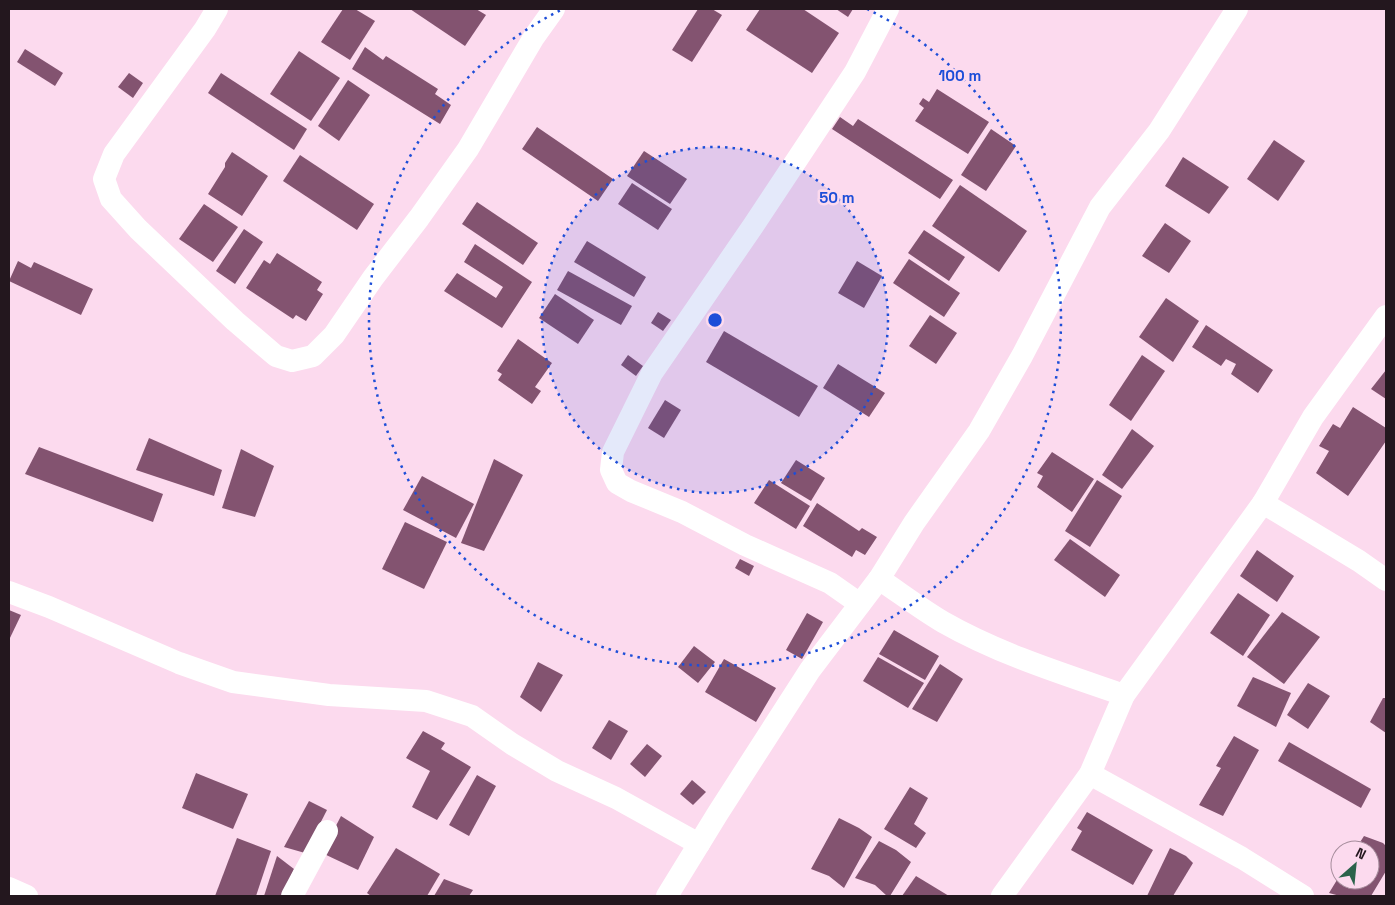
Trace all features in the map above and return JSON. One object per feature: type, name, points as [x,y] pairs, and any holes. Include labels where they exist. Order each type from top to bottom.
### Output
[{"type":"street","points":[[217,9],[205,29],[114,154],[104,179],[111,199],[138,229],[255,338],[276,356],[292,361],[313,356],[334,335],[468,148],[534,37],[554,9]]},
{"type":"street","points":[[860,604],[830,583],[744,545],[682,512],[631,491],[617,483],[611,470],[613,452],[652,373],[748,234],[855,72],[888,9]]},
{"type":"street","points":[[667,896],[810,670],[879,579],[914,523],[979,431],[1022,356],[1100,207],[1159,132],[1229,12]]},
{"type":"street","points":[[1002,896],[1090,774],[1124,695],[1264,503],[1313,417],[1386,316]]},
{"type":"street","points":[[1264,503],[1359,561],[1386,580]]},
{"type":"street","points":[[879,579],[942,622],[1011,654],[1124,695]]},
{"type":"street","points":[[9,592],[49,607],[179,663],[233,682],[329,695],[426,701],[472,716],[512,744],[557,771],[616,798],[699,844]]},
{"type":"street","points":[[1090,774],[1242,858],[1303,896]]},
{"type":"street","points":[[292,896],[327,831]]},
{"type":"street","points":[[9,888],[27,896]]},
{"type":"building","points":[[343,9],[355,9],[375,21],[350,60],[321,42]]},
{"type":"building","points":[[410,9],[476,9],[486,15],[465,46]]},
{"type":"building","points":[[698,9],[712,9],[722,15],[692,62],[672,50]]},
{"type":"building","points":[[760,9],[803,9],[839,33],[812,73],[746,30]]},
{"type":"building","points":[[836,9],[853,9],[848,17]]},
{"type":"building","points":[[365,47],[383,60],[386,56],[438,89],[435,94],[451,105],[440,124],[352,69]]},
{"type":"building","points":[[25,49],[63,73],[55,86],[17,62]]},
{"type":"building","points":[[299,51],[340,78],[311,121],[270,94]]},
{"type":"building","points":[[129,73],[143,83],[133,98],[118,87]]},
{"type":"building","points":[[221,73],[307,129],[294,150],[208,93]]},
{"type":"building","points":[[348,80],[370,95],[339,141],[318,126]]},
{"type":"building","points":[[937,89],[989,122],[968,154],[915,121],[924,108],[919,104],[923,98],[929,102]]},
{"type":"building","points":[[840,117],[853,126],[858,119],[953,180],[940,199],[832,129]]},
{"type":"building","points":[[537,127],[613,179],[598,201],[522,149]]},
{"type":"building","points":[[991,129],[1016,146],[986,191],[961,175]]},
{"type":"building","points":[[1274,140],[1305,161],[1278,201],[1247,179]]},
{"type":"building","points":[[644,151],[687,179],[670,204],[627,176]]},
{"type":"building","points":[[232,152],[268,176],[242,216],[208,194]]},
{"type":"building","points":[[300,155],[374,204],[357,230],[283,181]]},
{"type":"building","points":[[1183,157],[1229,187],[1209,214],[1165,186]]},
{"type":"building","points":[[632,183],[672,209],[658,230],[618,204]]},
{"type":"building","points":[[960,185],[1027,231],[999,272],[932,226]]},
{"type":"building","points":[[477,202],[538,243],[523,265],[462,224]]},
{"type":"building","points":[[204,204],[238,227],[213,262],[179,239]]},
{"type":"building","points":[[1165,223],[1191,241],[1169,273],[1142,256]]},
{"type":"building","points":[[244,229],[263,242],[235,284],[216,271]]},
{"type":"building","points":[[924,230],[965,257],[949,281],[908,253]]},
{"type":"building","points":[[587,241],[646,277],[634,297],[574,262]]},
{"type":"building","points":[[475,244],[532,282],[502,328],[444,291],[457,273],[496,298],[503,287],[464,262]]},
{"type":"building","points":[[277,253],[322,282],[317,290],[323,294],[306,321],[296,315],[293,319],[246,288],[264,260],[270,264]]},
{"type":"building","points":[[909,259],[960,293],[944,317],[893,283]]},
{"type":"building","points":[[18,261],[31,268],[34,262],[93,289],[81,315],[9,281]]},
{"type":"building","points":[[857,261],[882,276],[864,308],[838,293]]},
{"type":"building","points":[[568,271],[632,306],[621,325],[557,290]]},
{"type":"building","points":[[555,294],[594,320],[578,344],[539,318]]},
{"type":"building","points":[[1166,298],[1199,321],[1173,362],[1139,337]]},
{"type":"building","points":[[658,312],[671,320],[663,331],[651,323]]},
{"type":"building","points":[[930,315],[957,333],[936,364],[909,346]]},
{"type":"building","points":[[1206,325],[1273,370],[1258,393],[1231,374],[1236,364],[1226,359],[1221,366],[1192,347]]},
{"type":"building","points":[[724,331],[818,386],[799,417],[706,362]]},
{"type":"building","points":[[518,339],[552,363],[535,387],[541,391],[532,404],[498,380],[502,374],[497,371]]},
{"type":"building","points":[[628,355],[643,366],[636,376],[621,365]]},
{"type":"building","points":[[1142,355],[1165,371],[1131,421],[1109,405]]},
{"type":"building","points":[[838,364],[885,393],[869,417],[823,388]]},
{"type":"building","points":[[1386,370],[1386,399],[1371,389]]},
{"type":"building","points":[[665,400],[681,410],[664,438],[648,428]]},
{"type":"building","points":[[1353,407],[1386,428],[1386,441],[1348,496],[1316,473],[1329,451],[1319,446],[1333,424],[1340,428]]},
{"type":"building","points":[[1132,429],[1154,446],[1122,489],[1102,475]]},
{"type":"building","points":[[149,438],[222,470],[214,496],[136,470]]},
{"type":"building","points":[[39,447],[163,494],[153,522],[25,474]]},
{"type":"building","points":[[241,449],[274,466],[255,517],[222,508]]},
{"type":"building","points":[[1052,452],[1094,479],[1072,512],[1037,487],[1043,476],[1037,473]]},
{"type":"building","points":[[494,459],[523,475],[484,551],[461,543]]},
{"type":"building","points":[[796,460],[825,478],[811,501],[781,483]]},
{"type":"building","points":[[422,476],[474,504],[456,538],[403,510]]},
{"type":"building","points":[[769,480],[810,506],[796,529],[754,503]]},
{"type":"building","points":[[1097,480],[1122,496],[1090,547],[1065,531]]},
{"type":"building","points":[[817,503],[859,531],[862,528],[877,537],[865,555],[856,550],[852,557],[803,526]]},
{"type":"building","points":[[405,522],[447,542],[424,589],[382,569]]},
{"type":"building","points":[[1070,539],[1120,575],[1105,597],[1054,560]]},
{"type":"building","points":[[1257,550],[1294,576],[1277,602],[1240,576]]},
{"type":"building","points":[[740,559],[754,566],[749,576],[735,568]]},
{"type":"building","points":[[1238,593],[1270,615],[1243,656],[1210,633]]},
{"type":"building","points":[[9,610],[21,615],[9,640]]},
{"type":"building","points":[[1282,612],[1320,637],[1284,684],[1247,657]]},
{"type":"building","points":[[807,613],[823,622],[802,659],[786,650]]},
{"type":"building","points":[[894,630],[939,656],[925,680],[879,654]]},
{"type":"building","points":[[694,646],[715,662],[698,683],[678,667]]},
{"type":"building","points":[[878,657],[924,683],[908,708],[863,681]]},
{"type":"building","points":[[724,659],[776,688],[756,722],[705,692]]},
{"type":"building","points":[[538,662],[563,675],[541,712],[520,697]]},
{"type":"building","points":[[940,664],[963,679],[937,722],[912,709]]},
{"type":"building","points":[[1253,677],[1291,693],[1276,727],[1237,706]]},
{"type":"building","points":[[1308,683],[1330,696],[1308,729],[1287,715]]},
{"type":"building","points":[[1383,698],[1386,698],[1386,733],[1370,722]]},
{"type":"building","points":[[609,720],[628,731],[611,760],[592,748]]},
{"type":"building","points":[[423,731],[445,743],[441,749],[471,767],[437,820],[412,807],[430,771],[406,758]]},
{"type":"building","points":[[1234,736],[1259,750],[1223,816],[1199,805],[1221,768],[1216,766]]},
{"type":"building","points":[[1289,742],[1371,789],[1361,808],[1278,761]]},
{"type":"building","points":[[647,744],[662,756],[645,777],[630,764]]},
{"type":"building","points":[[196,773],[248,794],[233,829],[182,808]]},
{"type":"building","points":[[477,775],[496,786],[469,836],[449,825]]},
{"type":"building","points":[[692,780],[706,792],[693,805],[680,794]]},
{"type":"building","points":[[910,787],[928,798],[914,824],[926,833],[916,848],[884,829]]},
{"type":"building","points":[[309,801],[327,810],[305,853],[284,847]]},
{"type":"building","points":[[1087,812],[1153,850],[1133,885],[1071,850],[1082,831],[1077,828]]},
{"type":"building","points":[[341,816],[374,837],[358,870],[322,853]]},
{"type":"building","points":[[839,818],[872,837],[844,888],[829,876],[811,869]]},
{"type":"building","points":[[1364,836],[1375,840],[1361,840]]},
{"type":"building","points":[[237,838],[271,851],[256,896],[215,896]]},
{"type":"building","points":[[879,841],[896,850],[911,862],[890,896],[887,896],[875,885],[855,878]]},
{"type":"building","points":[[1380,842],[1386,846],[1386,871],[1380,881]]},
{"type":"building","points":[[396,848],[440,874],[427,896],[371,896],[367,893]]},
{"type":"building","points":[[1170,848],[1186,856],[1193,863],[1173,896],[1147,896]]},
{"type":"building","points":[[277,856],[294,869],[282,896],[264,896]]},
{"type":"building","points":[[916,876],[949,896],[902,896]]},
{"type":"building","points":[[444,879],[473,890],[469,896],[434,896]]},
{"type":"building","points":[[1331,890],[1375,890],[1371,896],[1340,896],[1329,893]]}]
